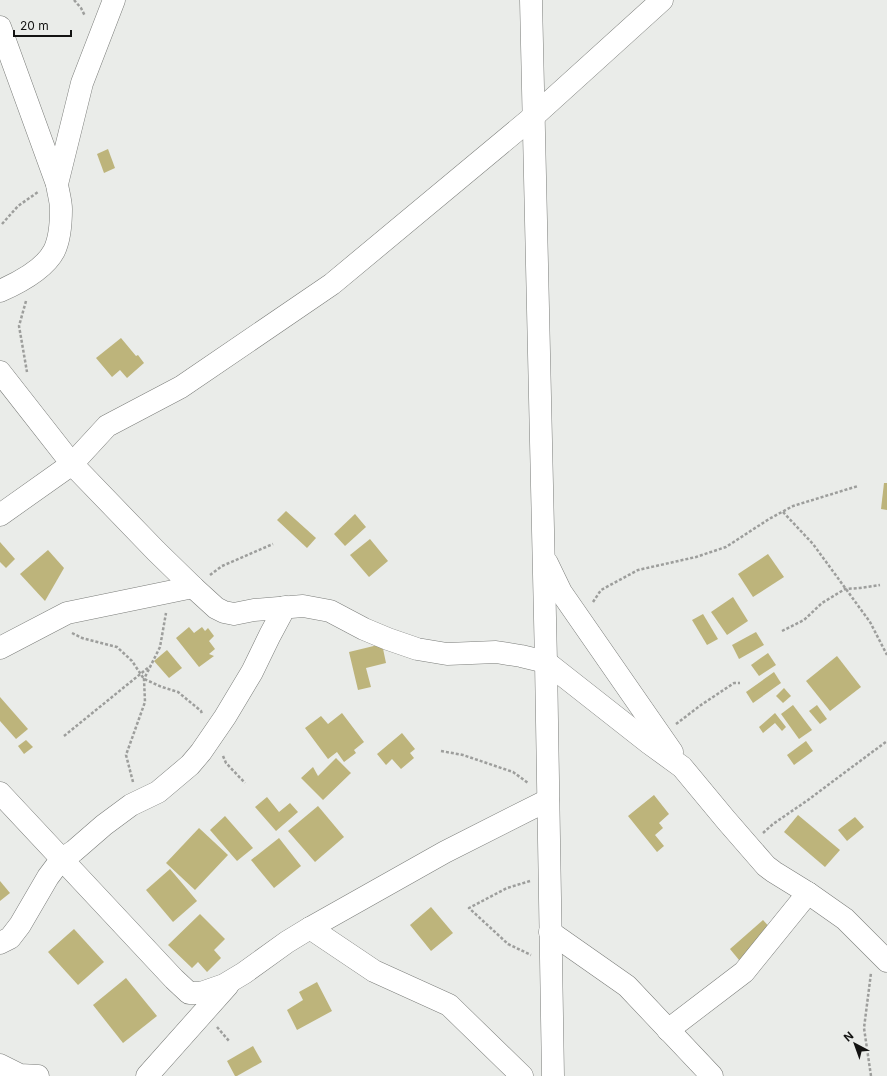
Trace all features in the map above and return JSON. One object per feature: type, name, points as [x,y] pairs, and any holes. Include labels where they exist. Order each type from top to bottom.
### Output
[{"type":"street","points":[[57,184],[82,83],[114,0]]},
{"type":"street","points":[[531,0],[544,557],[553,1076]]},
{"type":"street","points":[[0,515],[72,464],[107,426],[181,387],[332,284],[534,116],[662,0]]},
{"type":"street","points":[[0,27],[57,184],[61,208],[60,228],[54,251],[35,272],[14,286],[0,291]]},
{"type":"street","points":[[0,372],[72,464],[156,551],[216,608],[224,612],[234,614],[303,606],[330,611],[364,630],[424,650],[447,654],[496,652],[546,662],[682,767]]},
{"type":"street","points":[[544,557],[561,592],[682,767],[748,846],[766,866],[845,919],[882,956]]},
{"type":"street","points":[[0,648],[67,613],[193,587]]},
{"type":"street","points":[[0,943],[10,938],[20,925],[48,878],[62,859],[135,802],[158,792],[190,765],[213,734],[252,672],[285,607]]},
{"type":"street","points":[[0,793],[169,974],[189,993],[201,993],[217,988],[231,981],[286,942],[310,928],[445,852],[548,800]]},
{"type":"street","points":[[668,1030],[744,972],[808,893]]},
{"type":"street","points":[[310,928],[374,971],[449,1006],[522,1076]]},
{"type":"street","points":[[550,932],[627,986],[712,1076]]},
{"type":"street","points":[[147,1076],[231,981]]},
{"type":"street","points":[[0,1065],[27,1076]]},
{"type":"path","points":[[2,224],[18,206],[39,192],[57,184]]},
{"type":"path","points":[[28,378],[19,326],[35,272]]},
{"type":"path","points":[[581,621],[601,590],[638,570],[696,557],[726,547],[769,519],[793,506],[858,486]]},
{"type":"path","points":[[783,512],[813,544],[870,622],[887,655]]},
{"type":"path","points":[[193,587],[222,566],[273,544]]},
{"type":"path","points":[[782,631],[804,620],[822,603],[845,589],[880,585]]},
{"type":"path","points":[[135,802],[132,777],[126,755],[145,702],[144,679],[160,647],[166,614],[166,592]]},
{"type":"path","points":[[45,624],[82,638],[117,647],[132,661],[144,679],[178,692],[201,712],[226,763],[246,783]]},
{"type":"path","points":[[64,736],[151,666]]},
{"type":"path","points":[[664,741],[677,722],[734,683],[740,683]]},
{"type":"path","points":[[748,846],[773,824],[887,742]]},
{"type":"path","points":[[441,751],[463,755],[514,772],[548,800]]},
{"type":"path","points":[[549,875],[507,888],[469,908],[508,944],[551,965]]},
{"type":"path","points":[[870,1076],[864,1028],[869,979],[882,956]]},
{"type":"building","points":[[108,149],[115,168],[104,173],[97,154]]},
{"type":"building","points":[[121,338],[144,363],[127,378],[120,370],[112,377],[96,358]]},
{"type":"building","points":[[884,483],[887,483],[887,510],[881,509]]},
{"type":"building","points":[[286,511],[316,538],[307,548],[277,520]]},
{"type":"building","points":[[355,514],[366,527],[345,546],[334,534]]},
{"type":"building","points":[[370,539],[388,561],[369,577],[350,555]]},
{"type":"building","points":[[0,542],[15,559],[6,568],[0,562]]},
{"type":"building","points":[[48,550],[64,568],[45,601],[20,574]]},
{"type":"building","points":[[768,554],[784,577],[753,597],[738,574]]},
{"type":"building","points":[[733,597],[748,621],[727,635],[711,612]]},
{"type":"building","points":[[703,614],[718,639],[707,645],[692,620]]},
{"type":"building","points":[[189,627],[194,633],[202,627],[205,631],[208,628],[214,636],[209,641],[215,649],[209,654],[214,656],[199,667],[176,638]]},
{"type":"building","points":[[756,632],[764,645],[739,659],[732,645]]},
{"type":"building","points":[[382,644],[386,663],[366,668],[371,687],[358,690],[349,652]]},
{"type":"building","points":[[167,650],[182,668],[169,678],[154,661]]},
{"type":"building","points":[[768,653],[776,665],[759,676],[751,665]]},
{"type":"building","points":[[837,656],[861,687],[830,711],[806,681]]},
{"type":"building","points":[[774,672],[781,683],[753,703],[746,692]]},
{"type":"building","points":[[784,688],[791,696],[783,703],[776,696]]},
{"type":"building","points":[[0,697],[28,729],[16,739],[0,721]]},
{"type":"building","points":[[793,705],[812,730],[799,739],[781,714]]},
{"type":"building","points":[[817,705],[827,719],[820,724],[809,711]]},
{"type":"building","points":[[342,713],[364,742],[354,750],[356,753],[344,762],[337,752],[328,759],[305,728],[321,716],[328,724]]},
{"type":"building","points":[[775,713],[786,727],[782,731],[775,723],[763,733],[759,727]]},
{"type":"building","points":[[402,733],[415,749],[410,753],[414,758],[401,769],[392,759],[386,765],[377,754]]},
{"type":"building","points":[[26,740],[33,747],[24,754],[18,746]]},
{"type":"building","points":[[806,741],[813,751],[794,765],[787,755]]},
{"type":"building","points":[[336,758],[351,773],[323,800],[301,778],[313,767],[318,776]]},
{"type":"building","points":[[654,795],[669,814],[659,823],[663,828],[655,835],[664,846],[657,852],[628,816]]},
{"type":"building","points":[[267,797],[279,812],[290,803],[298,812],[276,831],[255,807]]},
{"type":"building","points":[[318,806],[344,837],[315,862],[288,831]]},
{"type":"building","points":[[798,815],[840,850],[825,867],[784,832]]},
{"type":"building","points":[[225,816],[253,848],[237,861],[210,830]]},
{"type":"building","points":[[855,817],[864,827],[847,841],[838,830]]},
{"type":"building","points":[[199,828],[228,855],[195,890],[166,863]]},
{"type":"building","points":[[279,838],[301,866],[274,888],[251,860]]},
{"type":"building","points":[[170,869],[197,901],[173,922],[146,890]]},
{"type":"building","points":[[0,881],[10,893],[0,901]]},
{"type":"building","points":[[431,907],[453,933],[431,951],[410,925]]},
{"type":"building","points":[[200,914],[225,939],[214,950],[221,958],[207,972],[198,962],[192,968],[168,945]]},
{"type":"building","points":[[763,920],[773,931],[739,960],[730,949]]},
{"type":"building","points":[[74,929],[104,962],[78,985],[48,952]]},
{"type":"building","points":[[126,978],[157,1016],[123,1043],[93,1005]]},
{"type":"building","points":[[317,982],[332,1011],[297,1030],[287,1010],[303,1000],[299,992]]},
{"type":"building","points":[[253,1046],[262,1062],[235,1076],[227,1061]]}]
